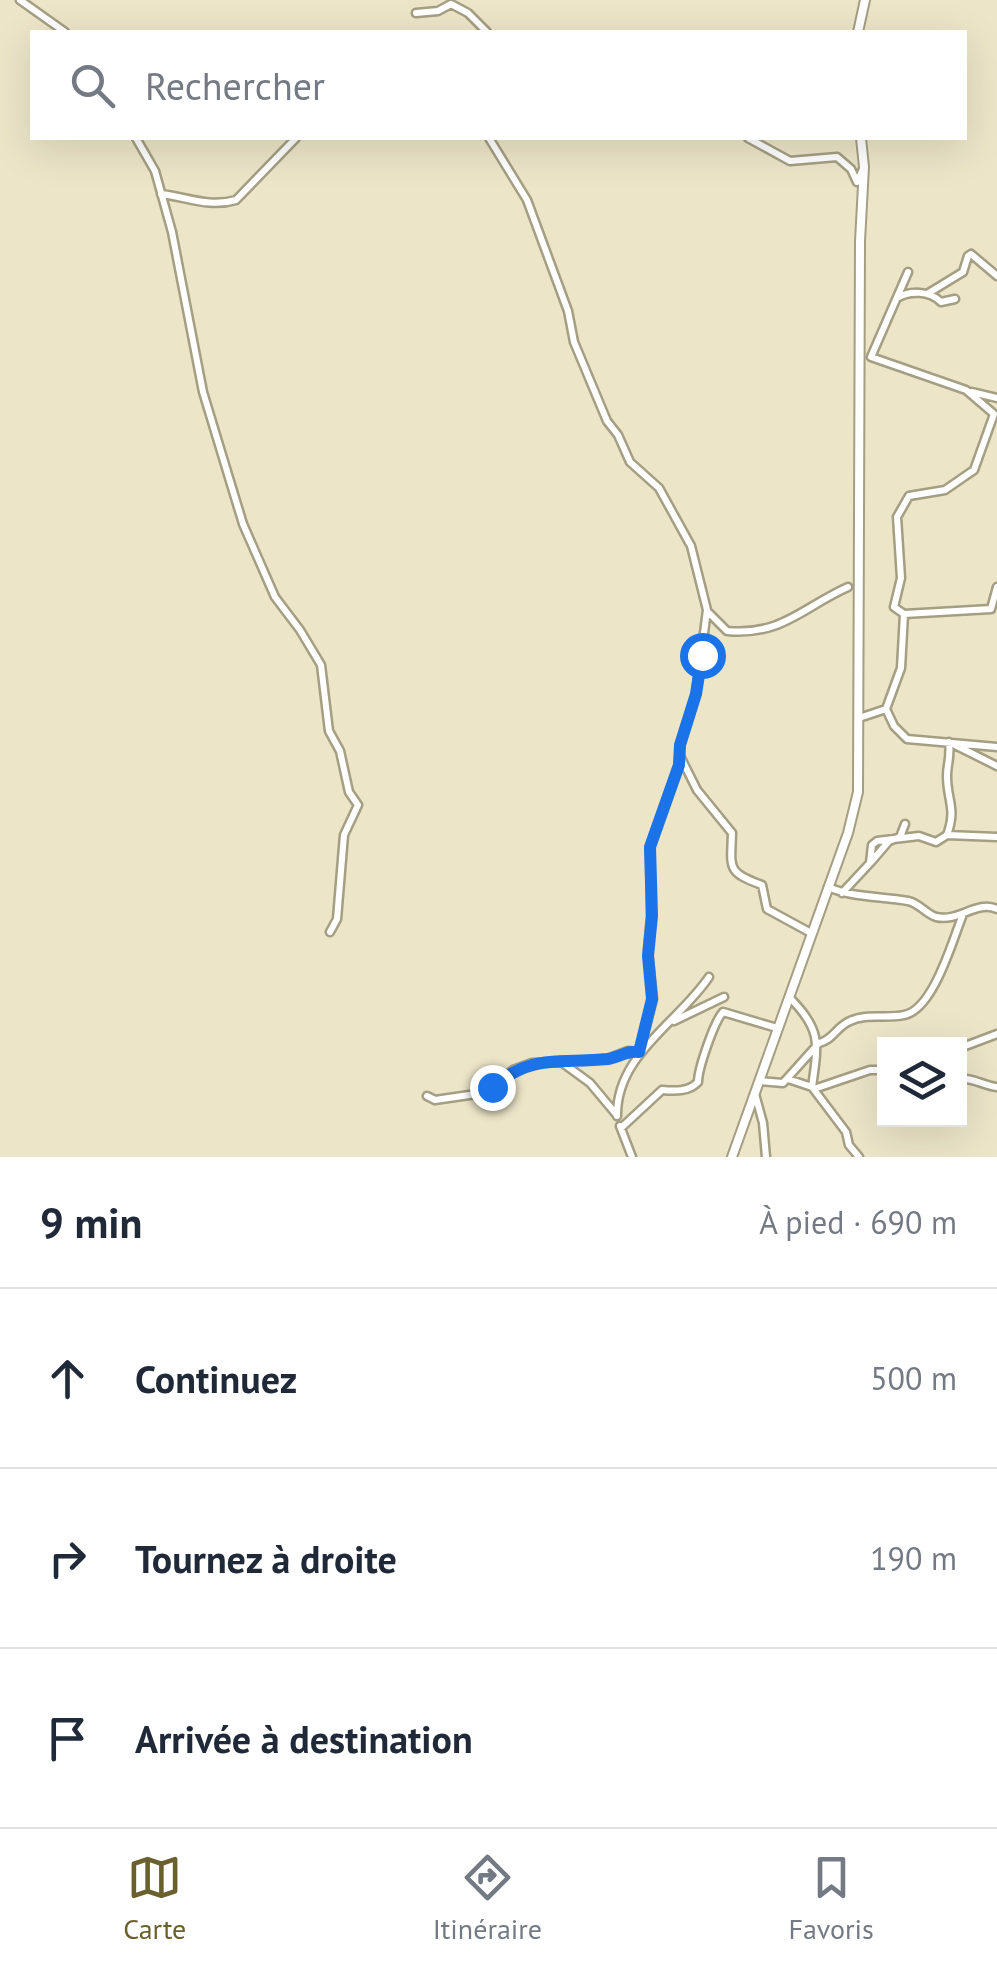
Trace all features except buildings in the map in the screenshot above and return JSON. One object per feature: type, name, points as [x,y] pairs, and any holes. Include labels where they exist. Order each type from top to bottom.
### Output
[{"type":"main road","points":[[858,30],[865,0]]},
{"type":"main road","points":[[732,1157],[848,834],[858,792],[861,140]]},
{"type":"street","points":[[24,1],[62,30]]},
{"type":"street","points":[[416,13],[438,11],[451,4],[468,13],[485,30]]},
{"type":"street","points":[[137,140],[155,171],[172,232],[203,392],[243,524],[274,597],[300,630],[320,665],[329,730],[340,751],[349,792],[358,804],[344,836],[337,919],[330,932]]},
{"type":"street","points":[[161,194],[200,203],[236,200],[294,140]]},
{"type":"street","points":[[490,140],[527,200],[568,311],[574,342],[607,421],[630,462],[659,488],[684,531],[707,610],[696,694],[679,765],[650,847],[652,916],[648,956],[652,999],[639,1052],[620,1087],[617,1116]]},
{"type":"street","points":[[752,140],[790,161],[837,157],[852,169],[856,182],[864,167]]},
{"type":"street","points":[[928,294],[963,272],[972,254],[997,276]]},
{"type":"street","points":[[860,366],[871,357],[908,272]]},
{"type":"street","points":[[893,303],[908,292],[928,294],[941,302],[955,299]]},
{"type":"street","points":[[871,357],[997,398]]},
{"type":"street","points":[[966,390],[994,414],[974,470],[945,490],[909,496],[897,517],[901,578],[894,607],[904,614],[991,609],[997,587]]},
{"type":"street","points":[[707,610],[727,630],[755,633],[810,611],[848,587]]},
{"type":"street","points":[[904,614],[901,668],[886,708],[894,726],[907,739],[997,746]]},
{"type":"street","points":[[859,718],[886,708]]},
{"type":"street","points":[[949,742],[997,766]]},
{"type":"street","points":[[947,835],[954,815],[946,774],[951,760],[949,742]]},
{"type":"street","points":[[679,755],[698,790],[732,833],[732,868],[739,876],[762,885],[767,908],[811,933]]},
{"type":"street","points":[[889,841],[900,836],[905,824]]},
{"type":"street","points":[[842,894],[870,863],[872,845],[877,841],[919,836],[936,842],[947,835],[997,838]]},
{"type":"street","points":[[827,887],[842,894],[915,902],[934,917],[962,917]]},
{"type":"street","points":[[760,1081],[784,1083],[819,1043],[826,1042],[846,1022],[907,1015],[917,1009],[934,985],[962,917],[973,908],[996,906]]},
{"type":"street","points":[[428,1096],[435,1100],[483,1092],[513,1070],[532,1064],[607,1059],[628,1051],[639,1052],[673,1022],[709,978]]},
{"type":"street","points":[[673,1022],[724,998]]},
{"type":"street","points":[[790,998],[811,1021],[819,1043],[813,1088]]},
{"type":"street","points":[[621,1128],[662,1090],[678,1091],[698,1082],[698,1068],[706,1056],[716,1020],[723,1012],[778,1028]]},
{"type":"street","points":[[967,1045],[997,1034]]},
{"type":"street","points":[[560,1061],[590,1082],[617,1116],[632,1157]]},
{"type":"street","points":[[813,1088],[877,1070]]},
{"type":"street","points":[[967,1078],[983,1087],[997,1087]]},
{"type":"street","points":[[788,1079],[813,1088],[846,1132],[849,1145],[859,1157]]},
{"type":"street","points":[[754,1093],[763,1124],[766,1157]]},
{"type":"route","points":[[492,1087],[513,1070],[532,1064],[607,1059],[628,1051],[639,1052],[652,999],[648,956],[652,916],[649,853],[679,765],[680,745],[696,694],[702,655]]}]
